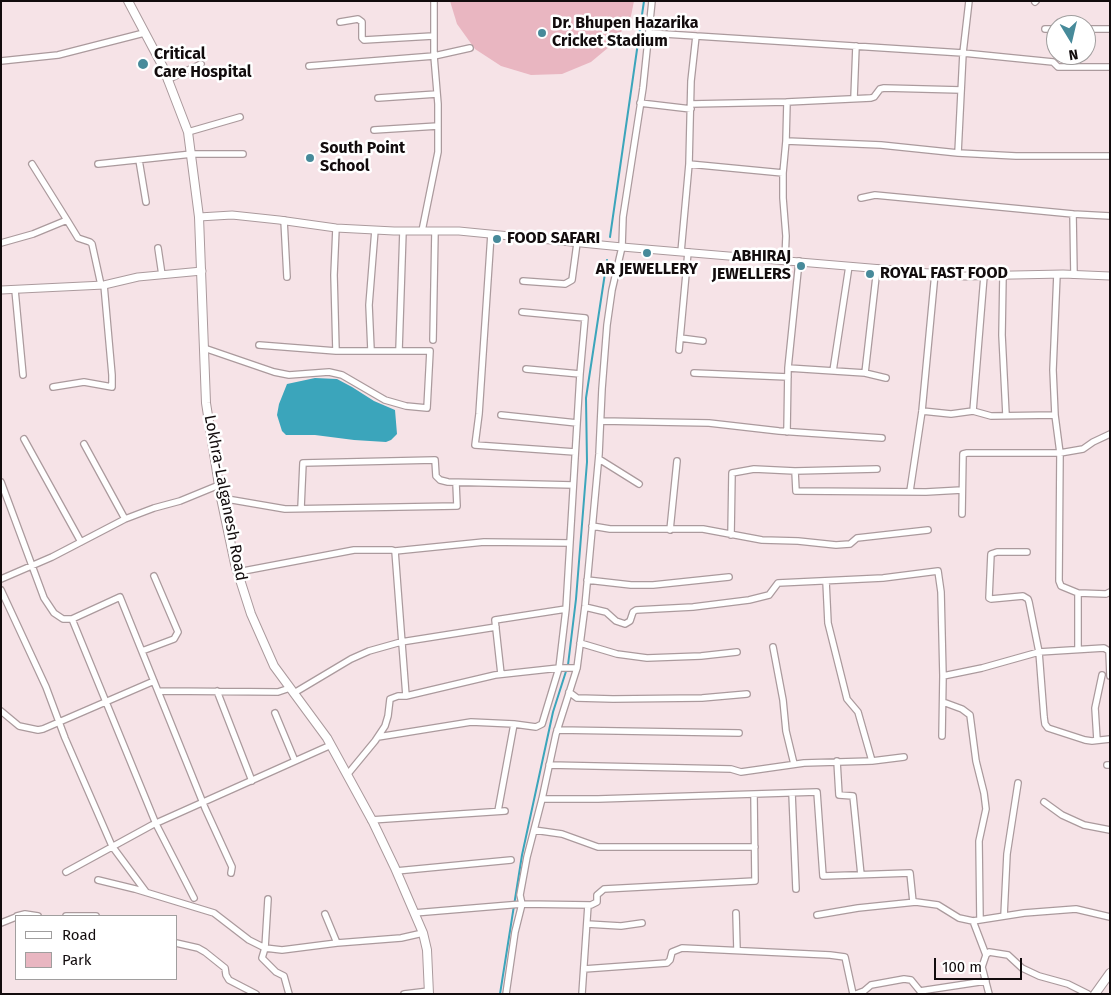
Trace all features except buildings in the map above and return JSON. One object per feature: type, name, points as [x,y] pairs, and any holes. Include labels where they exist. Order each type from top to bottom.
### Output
[{"type":"main road","name":"Lokhra-Lalganesh Road","points":[[128,1],[168,80],[188,132],[199,218],[206,402],[221,498],[238,572],[251,614],[274,666],[330,745],[371,820],[396,871],[423,933],[427,950],[429,992]]},
{"type":"main road","points":[[1095,994],[1110,973]]},
{"type":"street","points":[[422,231],[438,154],[437,94],[433,36],[434,1]]},
{"type":"street","points":[[506,994],[527,858],[557,730],[569,692],[580,644],[599,459],[607,325],[612,290],[622,247],[623,217],[640,103],[652,1]]},
{"type":"street","points":[[958,153],[963,53],[969,1]]},
{"type":"street","points":[[340,22],[358,19],[362,22],[362,38],[364,40],[433,36]]},
{"type":"street","points":[[1096,29],[1110,29]]},
{"type":"street","points":[[1,62],[58,55],[144,33]]},
{"type":"street","points":[[649,33],[963,53],[1053,62],[1058,67],[1110,68]]},
{"type":"street","points":[[679,350],[696,36]]},
{"type":"street","points":[[854,98],[856,46]]},
{"type":"street","points":[[309,66],[434,56],[470,48]]},
{"type":"street","points":[[168,80],[201,64]]},
{"type":"street","points":[[640,103],[691,106],[871,98],[880,89],[884,88],[961,90]]},
{"type":"street","points":[[378,98],[437,94]]},
{"type":"street","points":[[785,260],[786,236],[783,173],[787,102]]},
{"type":"street","points":[[188,132],[240,117]]},
{"type":"street","points":[[374,130],[438,126]]},
{"type":"street","points":[[786,141],[882,145],[958,153],[1016,156],[1110,156]]},
{"type":"street","points":[[98,164],[192,154],[243,154]]},
{"type":"street","points":[[139,160],[146,202]]},
{"type":"street","points":[[32,164],[78,238],[91,244],[103,285],[112,375],[112,387],[84,382],[53,387]]},
{"type":"street","points":[[689,164],[783,173]]},
{"type":"street","points":[[861,198],[875,195],[1110,216]]},
{"type":"street","points":[[1073,214],[1074,275]]},
{"type":"street","points":[[199,218],[232,215],[336,228],[459,231],[599,245],[935,273],[984,276],[1057,274],[1110,276]]},
{"type":"street","points":[[1,243],[33,234],[67,220]]},
{"type":"street","points":[[284,220],[287,277]]},
{"type":"street","points":[[336,228],[334,253],[336,351]]},
{"type":"street","points":[[371,350],[369,305],[374,230]]},
{"type":"street","points":[[399,350],[403,231]]},
{"type":"street","points":[[433,340],[436,231]]},
{"type":"street","points":[[491,234],[479,414],[475,445],[575,452]]},
{"type":"street","points":[[523,281],[565,284],[572,280],[577,243]]},
{"type":"street","points":[[158,248],[162,274]]},
{"type":"street","points":[[787,432],[788,368],[799,261]]},
{"type":"street","points":[[833,371],[849,266]]},
{"type":"street","points":[[864,374],[877,268]]},
{"type":"street","points":[[1,290],[103,285],[162,274],[202,271]]},
{"type":"street","points":[[910,491],[922,411],[935,273]]},
{"type":"street","points":[[1057,274],[1054,370],[1055,415],[1060,453],[1059,581],[1061,586],[1078,593],[1106,594],[1110,592]]},
{"type":"street","points":[[1003,275],[1002,335],[1006,414]]},
{"type":"street","points":[[973,411],[984,276]]},
{"type":"street","points":[[15,290],[23,375]]},
{"type":"street","points":[[378,737],[471,722],[541,726],[560,668],[566,609],[585,318],[522,312]]},
{"type":"street","points":[[680,338],[703,341]]},
{"type":"street","points":[[204,348],[274,372],[289,375],[329,372],[342,375],[385,400],[406,406],[427,408],[430,351],[336,351],[259,345]]},
{"type":"street","points":[[788,368],[864,374],[886,378]]},
{"type":"street","points":[[526,369],[580,374]]},
{"type":"street","points":[[694,373],[788,377]]},
{"type":"street","points":[[922,411],[951,414],[973,411],[991,416],[1006,414],[1055,415]]},
{"type":"street","points":[[501,416],[577,423]]},
{"type":"street","points":[[601,420],[709,424],[787,432],[882,438]]},
{"type":"street","points":[[962,514],[963,454],[1060,453],[1083,449],[1092,442],[1110,434]]},
{"type":"street","points":[[24,439],[81,542]]},
{"type":"street","points":[[84,444],[126,519]]},
{"type":"street","points":[[599,459],[639,484]]},
{"type":"street","points":[[301,508],[304,463],[435,460],[436,476],[440,480],[456,484],[573,485]]},
{"type":"street","points":[[670,530],[677,461]]},
{"type":"street","points":[[731,535],[732,473],[754,469],[795,471],[876,469]]},
{"type":"street","points":[[795,471],[796,491],[962,490]]},
{"type":"street","points":[[221,498],[286,509],[457,506],[456,484]]},
{"type":"street","points":[[1,578],[32,566],[126,519],[220,485]]},
{"type":"street","points":[[2,486],[44,598],[54,613],[63,619],[72,619],[120,597],[203,803],[232,866],[230,873]]},
{"type":"street","points":[[592,526],[610,529],[703,529],[762,540],[836,545],[850,544],[857,538],[928,530]]},
{"type":"street","points":[[238,572],[354,550],[395,551],[484,542],[570,543]]},
{"type":"street","points":[[395,551],[406,696]]},
{"type":"street","points":[[1027,552],[996,552],[991,554],[989,595],[991,599],[1023,596],[1028,599],[1039,652],[1045,724],[1048,728],[1084,740],[1110,738]]},
{"type":"street","points":[[585,607],[606,612],[625,624],[630,621],[633,612],[636,610],[693,607],[749,600],[769,595],[778,583],[883,578],[938,571],[941,592],[942,736]]},
{"type":"street","points":[[142,651],[174,639],[178,632],[154,576]]},
{"type":"street","points":[[587,580],[631,586],[729,577]]},
{"type":"street","points":[[826,581],[828,623],[847,699],[858,712],[872,760]]},
{"type":"street","points":[[1,590],[46,687],[112,846],[146,892]]},
{"type":"street","points":[[1078,593],[1078,649]]},
{"type":"street","points":[[501,674],[496,620],[566,609]]},
{"type":"street","points":[[72,619],[156,824],[194,898]]},
{"type":"street","points":[[158,691],[292,691],[352,658],[369,651],[401,642],[496,627]]},
{"type":"street","points":[[580,644],[617,654],[647,658],[737,652]]},
{"type":"street","points":[[773,647],[783,700],[786,731],[794,764]]},
{"type":"street","points":[[943,676],[982,668],[1039,652],[1104,648],[1109,651],[1110,676]]},
{"type":"street","points":[[347,775],[378,737],[385,726],[390,700],[398,696],[406,696],[501,674],[574,668]]},
{"type":"street","points":[[1097,740],[1095,708],[1102,675]]},
{"type":"street","points":[[1,711],[19,726],[38,730],[44,729],[154,681]]},
{"type":"street","points":[[217,691],[252,781]]},
{"type":"street","points":[[569,692],[577,698],[613,700],[702,698],[747,694]]},
{"type":"street","points":[[943,702],[962,709],[970,715],[976,761],[984,793],[986,809],[979,841],[976,920],[986,955],[982,967],[989,994]]},
{"type":"street","points":[[274,713],[295,761]]},
{"type":"street","points":[[371,820],[502,811],[514,724]]},
{"type":"street","points":[[557,730],[739,733]]},
{"type":"street","points":[[66,872],[156,824],[330,745]]},
{"type":"street","points":[[549,765],[731,769],[741,772],[794,764],[904,757]]},
{"type":"street","points":[[837,761],[838,795],[854,796],[861,875]]},
{"type":"street","points":[[1004,916],[1007,854],[1018,783]]},
{"type":"street","points":[[542,799],[817,792],[823,876],[910,873],[913,902]]},
{"type":"street","points":[[792,793],[796,888]]},
{"type":"street","points":[[414,913],[520,904],[588,905],[597,902],[597,895],[604,889],[755,881],[754,795]]},
{"type":"street","points":[[1044,802],[1062,815],[1084,825],[1110,830]]},
{"type":"street","points":[[534,830],[562,834],[598,847],[755,847]]},
{"type":"street","points":[[396,871],[511,860]]},
{"type":"street","points":[[98,880],[146,892],[214,914],[249,940],[265,948],[282,950],[401,938],[423,933]]},
{"type":"street","points":[[268,899],[265,948],[262,958],[276,972],[284,976],[289,994]]},
{"type":"street","points":[[817,915],[913,902],[938,905],[959,918],[976,920],[1076,909],[1110,916]]},
{"type":"street","points":[[582,994],[588,905]]},
{"type":"street","points":[[736,913],[737,950]]},
{"type":"street","points":[[325,914],[337,943]]},
{"type":"street","points":[[1,923],[15,917]]},
{"type":"street","points":[[586,924],[621,926],[642,923]]},
{"type":"street","points":[[178,943],[198,948],[225,968],[229,980],[256,994]]},
{"type":"street","points":[[584,969],[667,963],[672,952],[682,948],[844,957],[854,994],[871,985],[904,979],[910,980],[920,992],[986,981]]},
{"type":"street","points":[[986,955],[989,952],[1008,955],[1022,968],[1039,976],[1068,984],[1088,994]]},
{"type":"street","points":[[404,994],[429,992]]},
{"type":"green space","name":"Dr. Bhupen Hazarika Cricket Stadium","points":[[450,1],[634,1],[631,16],[615,42],[591,62],[562,74],[531,75],[501,66],[475,49],[457,24]]},
{"type":"water","points":[[315,378],[337,379],[374,401],[395,410],[397,434],[386,442],[315,435],[286,435],[282,431],[277,415],[287,384]]},
{"type":"waterway","points":[[610,237],[644,1]]},
{"type":"waterway","points":[[500,994],[522,855],[553,712],[568,665],[576,599],[587,462],[586,398],[607,260]]},
{"type":"place","name":"Dr. Bhupen Hazarika Cricket Stadium","points":[[542,33]]},
{"type":"place","name":"Critical Care Hospital","points":[[143,64]]},
{"type":"place","name":"South Point School","points":[[310,158]]},
{"type":"place","name":"FOOD SAFARI","points":[[497,239]]},
{"type":"place","name":"AR JEWELLERY","points":[[647,253]]},
{"type":"place","name":"ABHIRAJ JEWELLERS","points":[[801,266]]},
{"type":"place","name":"ROYAL FAST FOOD","points":[[870,274]]}]
